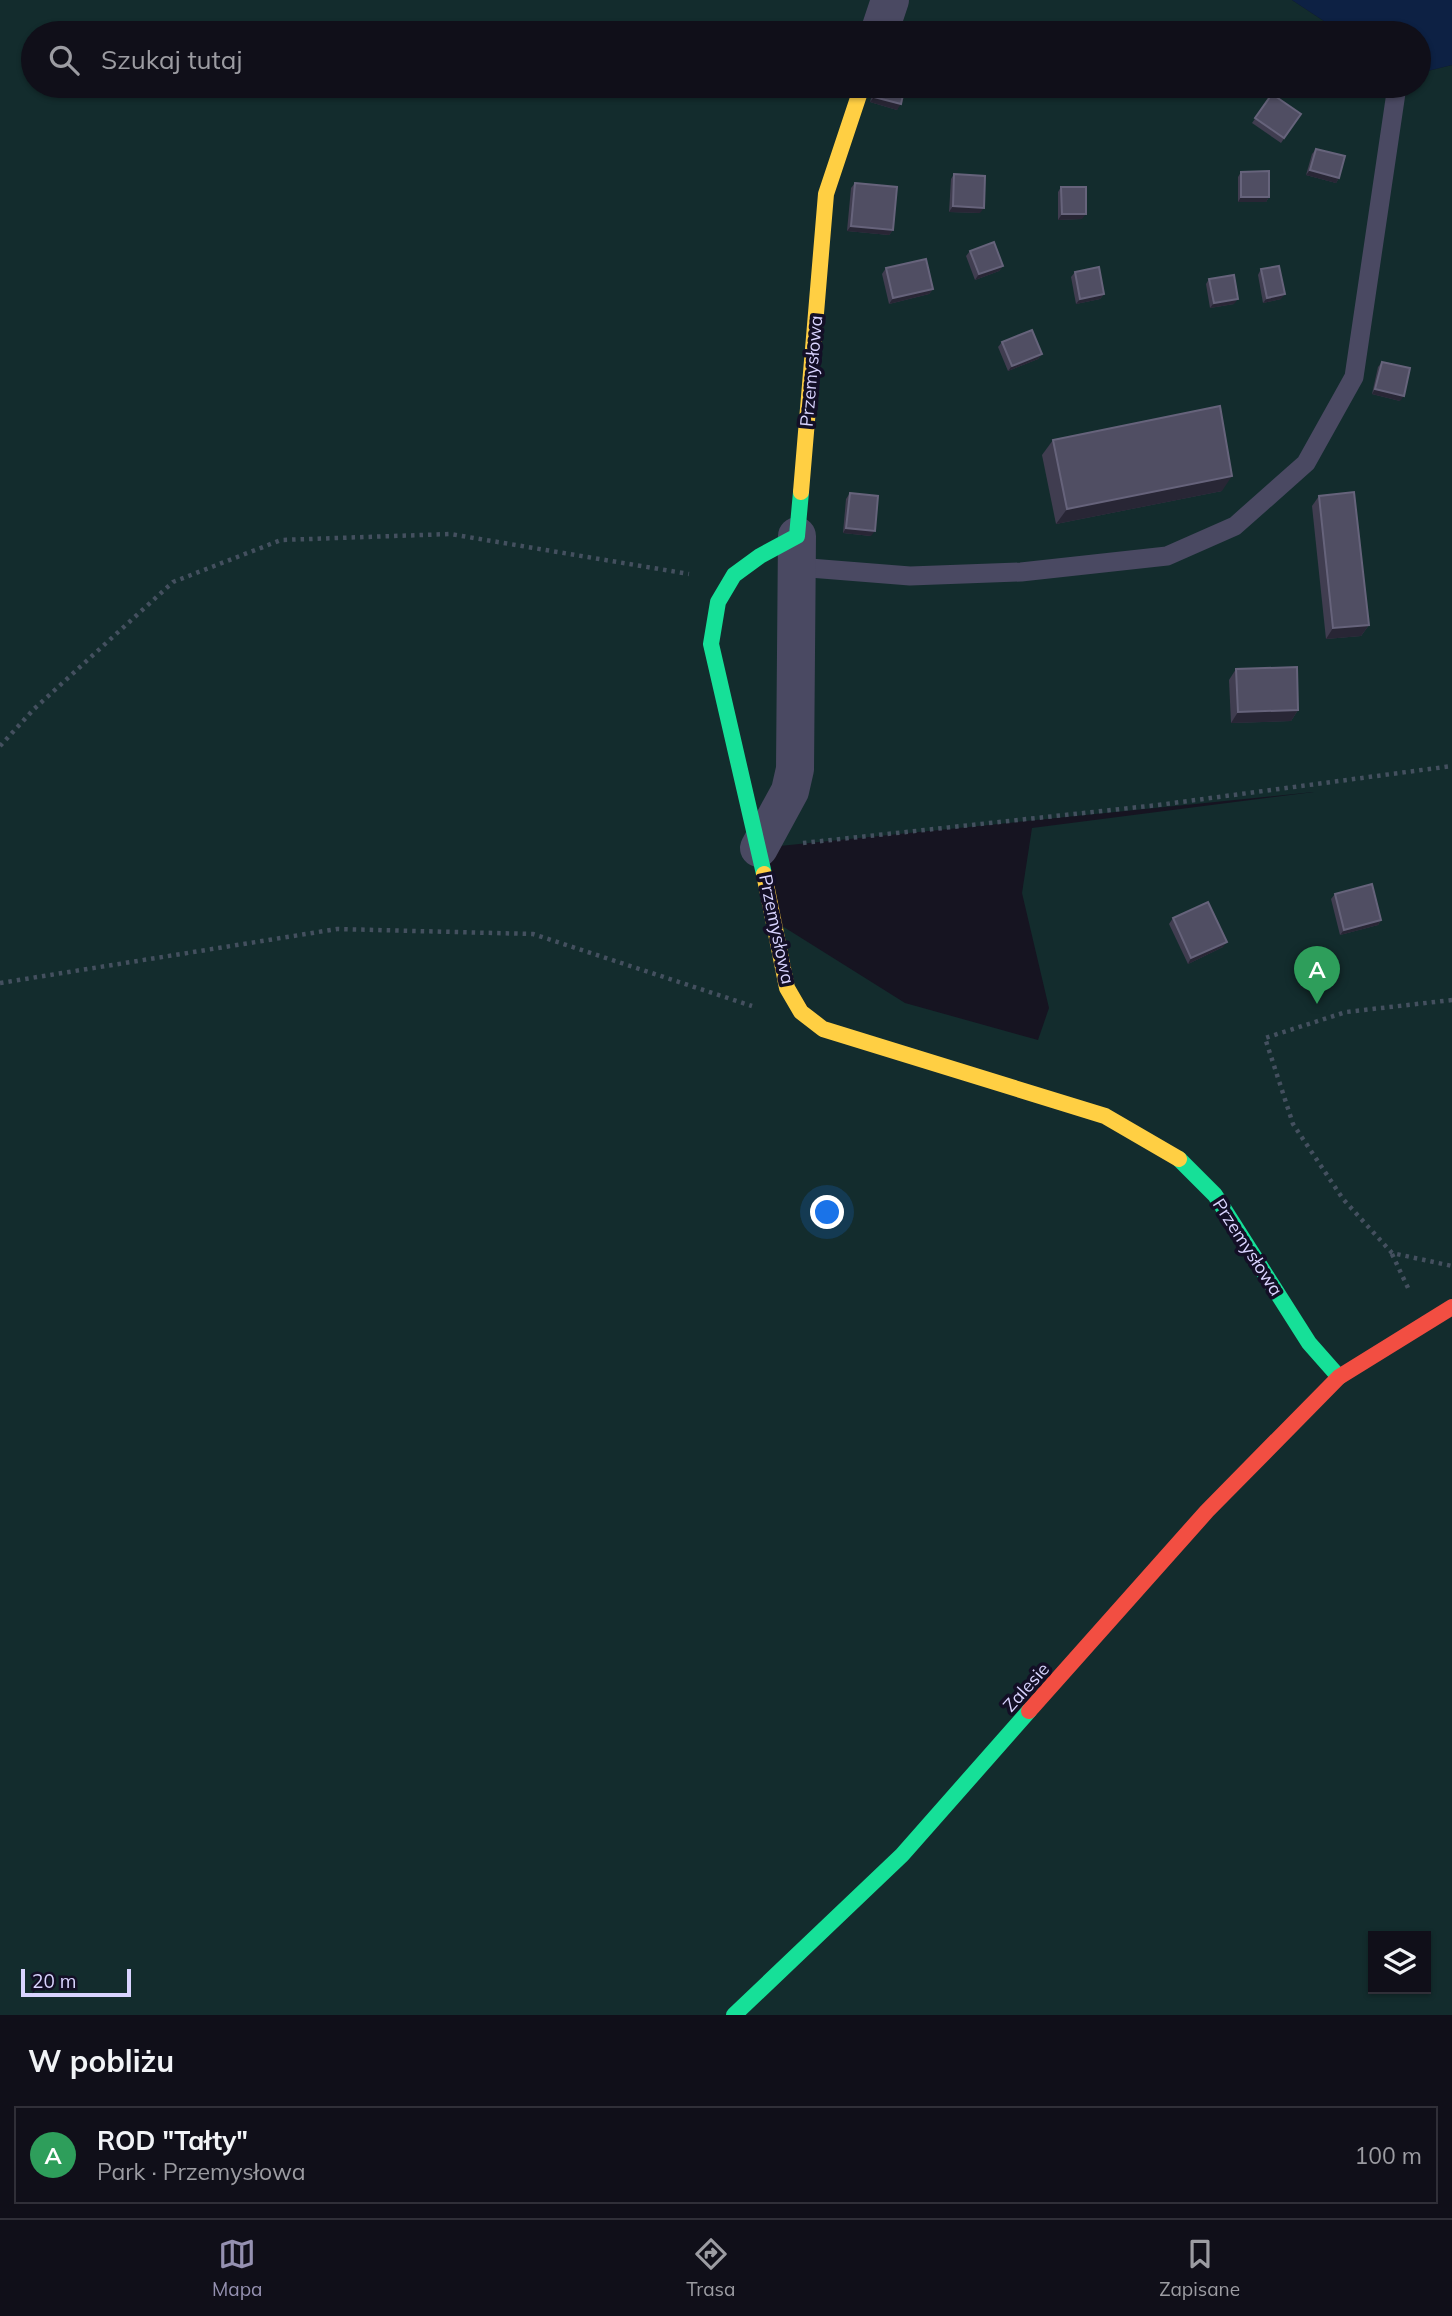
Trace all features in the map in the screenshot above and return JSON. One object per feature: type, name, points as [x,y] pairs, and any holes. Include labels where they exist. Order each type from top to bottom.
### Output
[{"type":"street","points":[[883,21],[890,0]]},
{"type":"street","name":"Przemysłowa","points":[[797,552],[826,194],[858,98]]},
{"type":"street","points":[[727,580],[757,558],[797,552],[795,769],[790,791],[759,848]]},
{"type":"street","name":"Przemysłowa","points":[[727,580],[712,618],[711,644],[759,848],[787,988],[801,1012],[823,1029],[1105,1116],[1174,1155],[1194,1171],[1215,1195],[1309,1343],[1339,1377]]},
{"type":"street","points":[[1339,1377],[1452,1307]]},
{"type":"street","name":"Zalesie","points":[[734,2015],[902,1855],[1207,1511],[1339,1377]]},
{"type":"lane","points":[[797,552],[910,576],[1021,572],[1167,556],[1235,526],[1306,463],[1354,377],[1395,98]]},
{"type":"path","points":[[0,746],[34,709],[173,582],[281,540],[450,534],[727,580]]},
{"type":"path","points":[[759,848],[1157,805],[1452,766]]},
{"type":"path","points":[[0,982],[337,929],[533,934],[757,1008]]},
{"type":"path","points":[[1452,1000],[1346,1012],[1265,1038],[1293,1124],[1343,1199],[1392,1252],[1452,1266]]},
{"type":"green space","points":[[0,0],[1292,0],[1324,21],[21,21],[21,98],[1431,98],[1431,70],[1452,65],[1452,2015],[0,2015]],"holes":[[[1314,792],[1032,828],[1022,893],[1049,1008],[1038,1040],[905,1003],[779,924],[793,984],[815,1018],[921,1059],[892,1053],[842,1036],[802,1013],[794,1001],[780,960],[760,848]]]},
{"type":"water","points":[[1292,0],[1452,0],[1452,65],[1431,70],[1431,21],[1324,21]]},
{"type":"building","points":[[878,98],[902,98],[901,104]]},
{"type":"building","points":[[1269,98],[1278,98],[1301,114],[1284,138],[1255,118]]},
{"type":"building","points":[[1316,149],[1345,156],[1339,178],[1310,170]]},
{"type":"building","points":[[1269,171],[1269,197],[1241,197],[1241,172]]},
{"type":"building","points":[[954,174],[985,176],[984,208],[953,206]]},
{"type":"building","points":[[855,183],[897,187],[893,230],[851,226]]},
{"type":"building","points":[[1061,187],[1086,187],[1086,214],[1062,214]]},
{"type":"building","points":[[994,242],[1003,266],[979,274],[970,251]]},
{"type":"building","points":[[926,259],[933,289],[893,298],[886,268]]},
{"type":"building","points":[[1279,266],[1285,294],[1267,298],[1261,269]]},
{"type":"building","points":[[1099,267],[1104,294],[1080,299],[1075,272]]},
{"type":"building","points":[[1234,275],[1238,299],[1214,303],[1209,279]]},
{"type":"building","points":[[1032,330],[1042,354],[1012,366],[1002,342]]},
{"type":"building","points":[[1382,362],[1410,368],[1404,396],[1375,389]]},
{"type":"building","points":[[1220,406],[1232,476],[1067,509],[1053,440]]},
{"type":"building","points":[[1354,492],[1369,625],[1333,628],[1319,496]]},
{"type":"building","points":[[850,493],[878,496],[875,531],[846,528]]},
{"type":"building","points":[[1297,667],[1298,710],[1238,712],[1236,669]]},
{"type":"building","points":[[1372,884],[1381,920],[1344,930],[1335,894]]},
{"type":"building","points":[[1208,902],[1227,942],[1191,958],[1173,918]]},
{"type":"traffic: fast","points":[[764,874],[711,644],[718,602],[734,575],[760,556],[797,536],[801,492]]},
{"type":"traffic: fast","points":[[1179,1159],[1215,1195],[1309,1343],[1339,1377]]},
{"type":"traffic: fast","points":[[734,2015],[902,1855],[1029,1711]]},
{"type":"traffic: slow","points":[[801,492],[826,194],[858,98]]},
{"type":"traffic: slow","points":[[764,874],[787,988],[801,1012],[823,1029],[1105,1116],[1179,1159]]},
{"type":"traffic: jam","points":[[1029,1711],[1207,1511],[1339,1377],[1452,1307]]},
{"type":"place","name":"ROD \"Tałty\"","points":[[1317,1004]]}]
